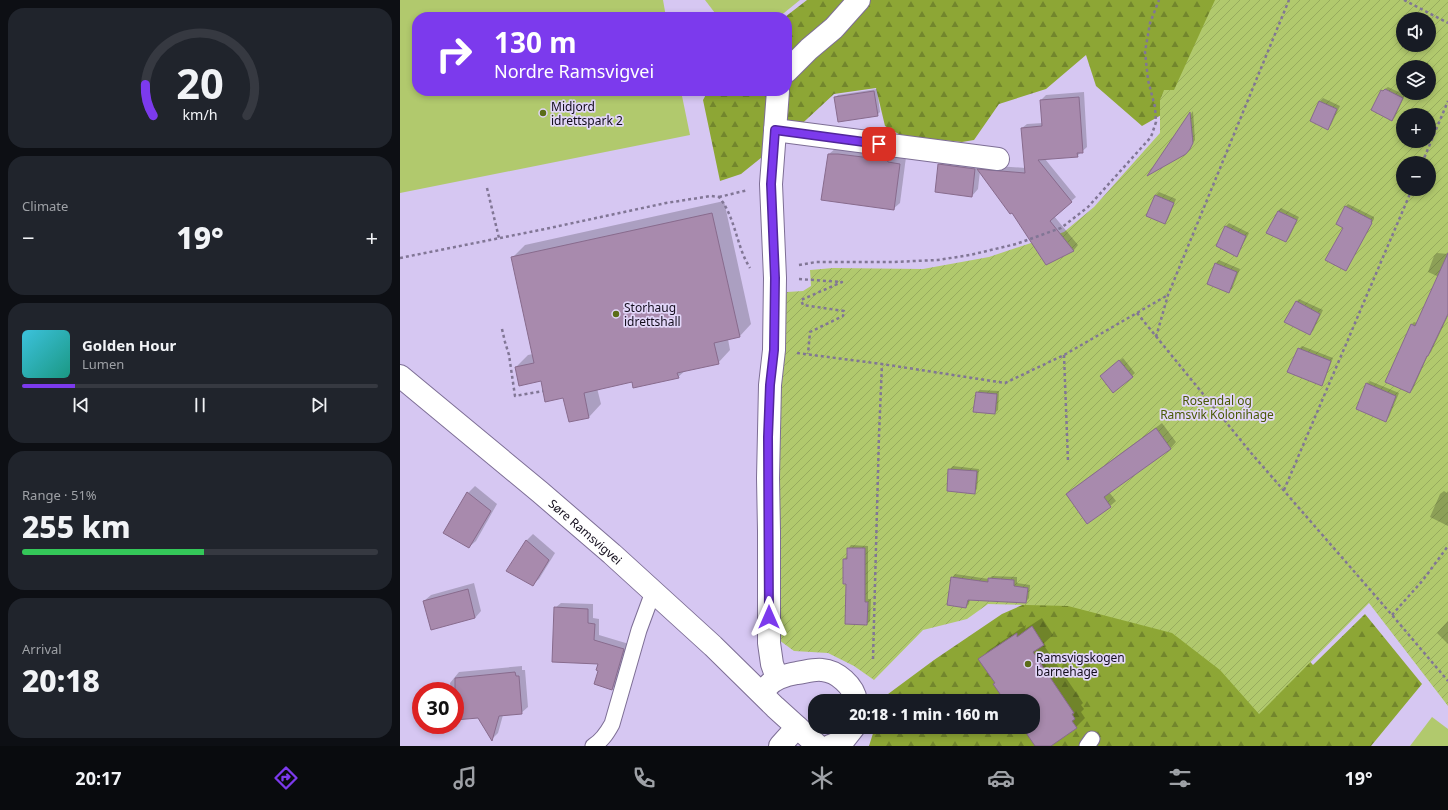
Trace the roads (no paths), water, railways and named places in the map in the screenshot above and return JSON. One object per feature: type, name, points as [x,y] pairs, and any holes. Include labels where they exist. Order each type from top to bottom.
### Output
[{"type":"street","points":[[792,66],[809,49],[834,28],[859,0]]},
{"type":"street","points":[[778,96],[771,184],[775,278],[774,350],[770,385],[768,437],[769,644],[772,664],[778,678]]},
{"type":"street","points":[[775,130],[998,159]]},
{"type":"street","name":"Søre Ramsvigvei","points":[[400,376],[546,497],[612,554],[713,646],[763,696],[818,746]]},
{"type":"street","points":[[763,696],[768,686],[778,678],[790,674],[813,670],[829,671],[836,674],[846,683],[853,694]]},
{"type":"street","points":[[780,746],[797,727]]},
{"type":"street","points":[[830,746],[843,741],[848,734]]},
{"type":"lane","points":[[592,746],[598,743],[607,734],[612,724],[639,630],[653,592]]},
{"type":"place","name":"Midjord idrettspark 2","points":[[543,113]]},
{"type":"place","name":"Storhaug idrettshall","points":[[616,314]]},
{"type":"place","name":"Ramsvigskogen barnehage","points":[[1028,664]]},
{"type":"park label","name":"Rosendal og Ramsvik Kolonihage","points":[[1217,407]]}]
